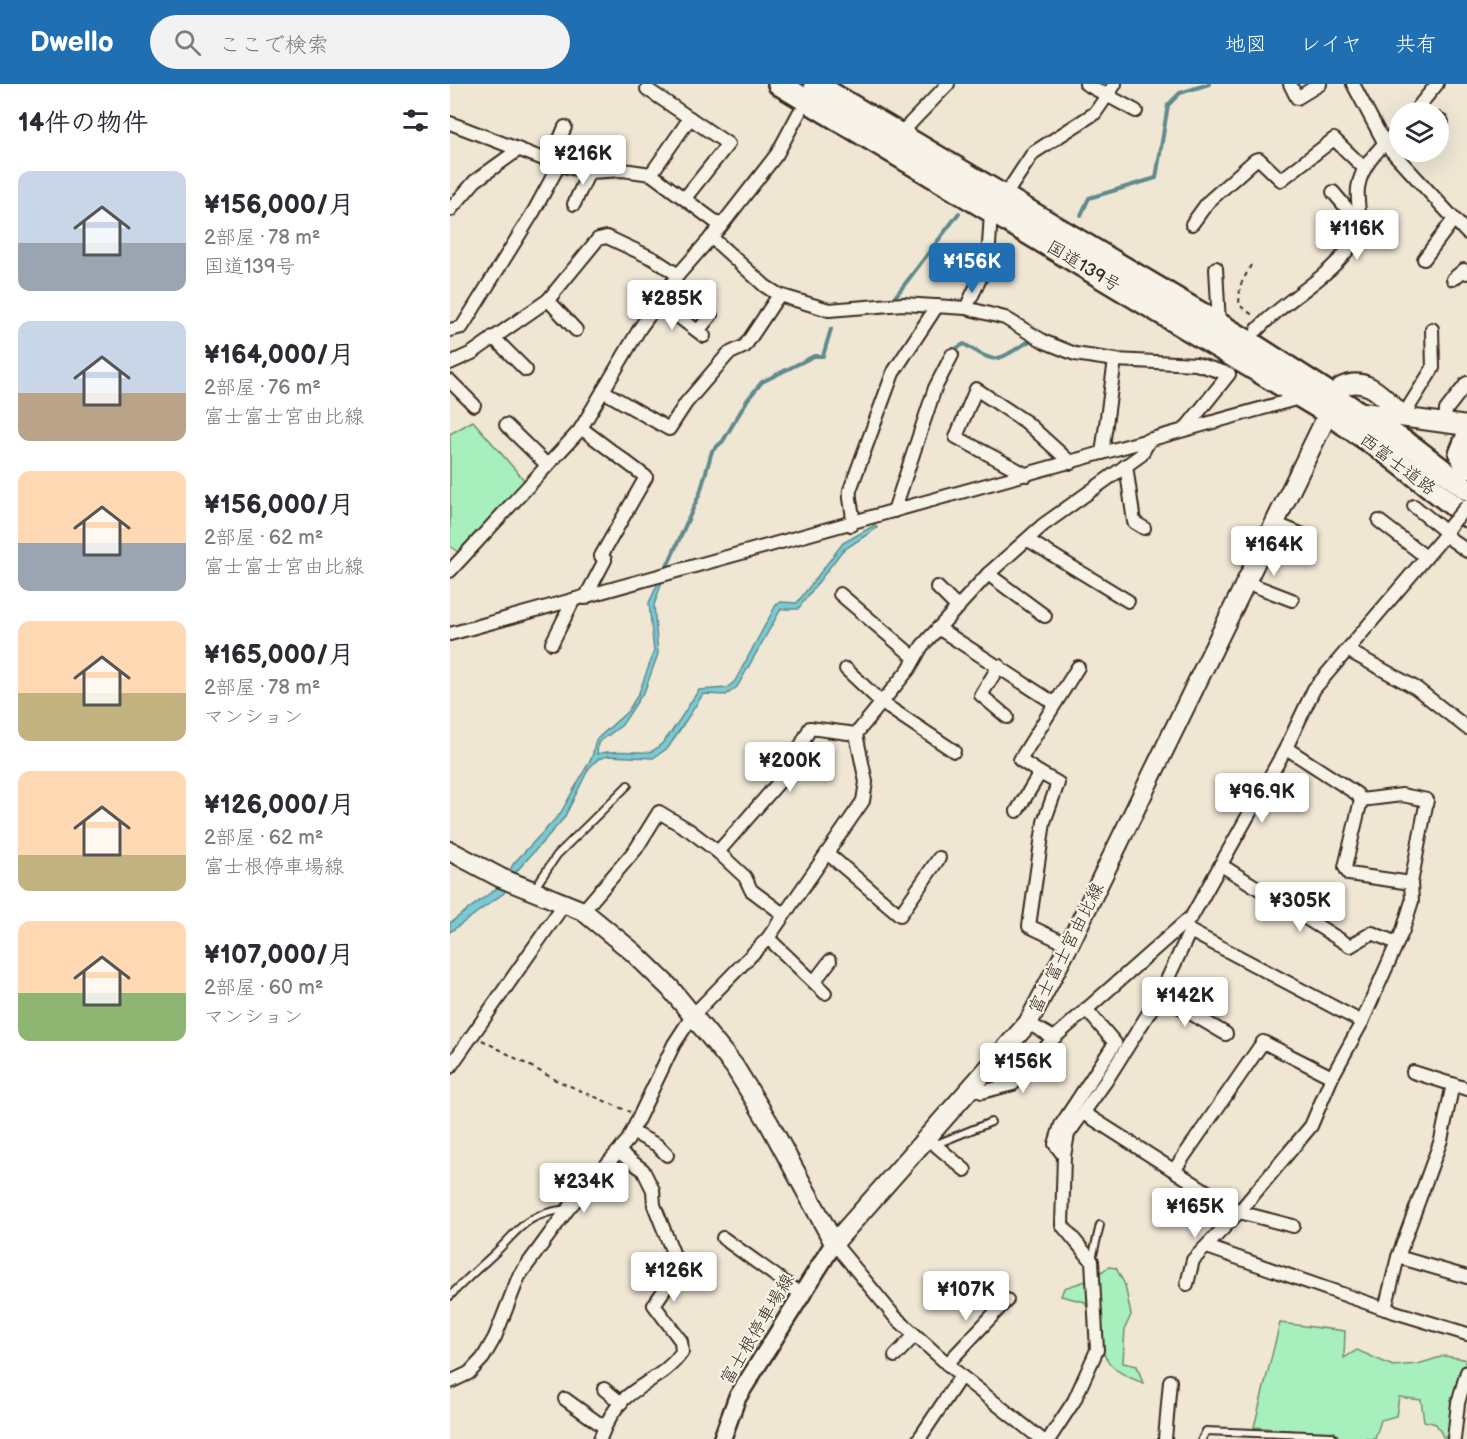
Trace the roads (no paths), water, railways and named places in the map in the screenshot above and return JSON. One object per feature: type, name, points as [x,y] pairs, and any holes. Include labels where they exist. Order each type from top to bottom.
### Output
[{"type":"highway","name":"国道139号","points":[[779,84],[1219,324],[1331,405]]},
{"type":"highway","name":"国道139号","points":[[815,84],[900,134],[998,204],[1303,398],[1358,411]]},
{"type":"highway","name":"西富士道路","points":[[1331,405],[1388,454],[1467,516]]},
{"type":"highway","name":"西富士道路","points":[[1358,411],[1414,448],[1467,489]]},
{"type":"highway","points":[[1467,437],[1460,454],[1467,467]]},
{"type":"main road","points":[[1331,405],[1341,387],[1362,383],[1375,388],[1403,416]]},
{"type":"main road","name":"富士富士宮由比線","points":[[834,1243],[931,1141],[1028,1023],[1069,945],[1331,405]]},
{"type":"main road","points":[[1358,411],[1467,426]]},
{"type":"main road","points":[[450,851],[507,880],[583,911],[633,952],[693,1015],[725,1054],[769,1123],[834,1243]]},
{"type":"main road","name":"富士根停車場線","points":[[722,1439],[738,1398],[834,1243]]},
{"type":"street","points":[[900,134],[948,84]]},
{"type":"street","points":[[1086,84],[1136,111]]},
{"type":"street","points":[[966,308],[988,262],[998,204],[1034,153],[1095,113],[1115,84]]},
{"type":"street","points":[[1290,84],[1297,98],[1320,84]]},
{"type":"street","points":[[1353,84],[1385,144],[1467,233]]},
{"type":"street","points":[[1427,102],[1437,84]]},
{"type":"street","points":[[647,89],[728,144],[685,198]]},
{"type":"street","points":[[450,571],[581,428],[640,328],[678,275],[722,226],[777,154],[799,113]]},
{"type":"street","points":[[651,174],[690,118]]},
{"type":"street","points":[[450,123],[555,164],[589,172],[623,170],[651,174],[722,226]]},
{"type":"street","points":[[450,330],[462,327],[534,211],[555,164],[565,127]]},
{"type":"street","points":[[1192,224],[1208,202],[1259,159],[1281,180],[1334,139],[1364,168]]},
{"type":"street","points":[[1261,326],[1292,297],[1325,275],[1356,237],[1360,225],[1358,188],[1364,168],[1389,140]]},
{"type":"street","points":[[450,210],[475,181],[518,150]]},
{"type":"street","points":[[574,204],[589,172]]},
{"type":"street","points":[[1333,192],[1349,211],[1359,214]]},
{"type":"street","points":[[1424,258],[1455,219]]},
{"type":"street","points":[[450,363],[472,353],[549,300],[598,239],[607,237],[654,259],[678,275]]},
{"type":"street","points":[[711,237],[765,286],[779,295],[829,310],[903,303],[966,308],[1005,318],[1045,342],[1075,354],[1114,360],[1196,364],[1229,374],[1185,429]]},
{"type":"street","points":[[1216,268],[1219,324]]},
{"type":"street","points":[[1453,279],[1464,270],[1467,273]]},
{"type":"street","points":[[603,391],[669,429],[686,403],[728,354],[746,346],[779,295]]},
{"type":"street","points":[[549,300],[576,330]]},
{"type":"street","points":[[659,302],[701,333],[711,315]]},
{"type":"street","points":[[851,525],[854,517],[849,499],[850,490],[893,373],[937,306]]},
{"type":"street","points":[[1403,416],[1433,368],[1432,329]]},
{"type":"street","points":[[494,337],[526,370]]},
{"type":"street","points":[[894,511],[935,388],[952,355]]},
{"type":"street","points":[[1102,453],[1114,360]]},
{"type":"street","points":[[450,381],[474,405]]},
{"type":"street","points":[[1444,423],[1446,410],[1467,383]]},
{"type":"street","points":[[1027,475],[956,438],[976,389],[1026,422],[1071,463]]},
{"type":"street","points":[[450,634],[656,579],[1185,429],[1281,406],[1303,398]]},
{"type":"street","points":[[506,425],[546,464]]},
{"type":"street","points":[[552,643],[605,560],[601,556],[646,477],[581,428]]},
{"type":"street","points":[[856,734],[938,628],[988,574],[1043,525],[1141,455],[1149,441]]},
{"type":"street","points":[[1126,465],[1134,522],[1144,528]]},
{"type":"street","points":[[1414,506],[1467,551]]},
{"type":"street","points":[[1048,1439],[1074,1401],[1097,1350],[1092,1261],[1062,1225],[1064,1155],[1068,1134],[1160,995],[1192,916],[1286,748],[1314,689],[1467,506]]},
{"type":"street","points":[[1379,521],[1426,557]]},
{"type":"street","points":[[1274,523],[1303,535]]},
{"type":"street","points":[[1028,540],[1128,601]]},
{"type":"street","points":[[988,574],[1045,616]]},
{"type":"street","points":[[1245,582],[1292,600]]},
{"type":"street","points":[[937,587],[958,608]]},
{"type":"street","points":[[840,594],[915,658]]},
{"type":"street","points":[[938,628],[1054,704]]},
{"type":"street","points":[[1347,650],[1416,687],[1467,728]]},
{"type":"street","points":[[999,666],[981,695],[1007,717]]},
{"type":"street","points":[[1069,945],[1029,926],[1044,822],[1059,783],[1020,760],[1078,667]]},
{"type":"street","points":[[846,669],[882,703],[954,751]]},
{"type":"street","points":[[718,852],[787,773],[810,728],[856,734]]},
{"type":"street","points":[[450,1382],[469,1373],[483,1358],[495,1337],[519,1276],[568,1209],[619,1152],[632,1132],[674,1044],[693,1015],[768,938],[863,801],[866,782],[856,734]]},
{"type":"street","points":[[1286,748],[1357,794],[1361,800],[1345,867],[1349,874],[1411,883]]},
{"type":"street","points":[[1017,811],[1040,772]]},
{"type":"street","points":[[1187,1284],[1193,1260],[1208,1248],[1311,1126],[1332,1077],[1362,1022],[1397,943],[1412,900],[1411,883],[1426,800],[1402,795],[1361,800]]},
{"type":"street","points":[[583,911],[636,849],[659,812],[718,852],[745,877],[751,890],[783,914]]},
{"type":"street","points":[[827,853],[900,915],[939,858]]},
{"type":"street","points":[[1221,865],[1350,946],[1372,933],[1397,943]]},
{"type":"street","points":[[450,1067],[566,903]]},
{"type":"street","points":[[973,1088],[982,1092],[1013,1084],[1054,1038],[1086,1009],[1187,927]]},
{"type":"street","points":[[1187,927],[1362,1022]]},
{"type":"street","points":[[768,938],[825,993]]},
{"type":"street","points":[[814,982],[830,961]]},
{"type":"street","points":[[1160,995],[1226,1034]]},
{"type":"street","points":[[1064,1155],[1054,1144],[1061,1125],[1115,1043],[1086,1009]]},
{"type":"street","points":[[1028,1023],[1054,1038]]},
{"type":"street","points":[[1175,1169],[1263,1042],[1332,1077]]},
{"type":"street","points":[[1413,1071],[1467,1089]]},
{"type":"street","points":[[1384,1309],[1398,1257],[1441,1140],[1453,1084]]},
{"type":"street","points":[[1084,1113],[1239,1212],[1293,1226]]},
{"type":"street","points":[[632,1132],[657,1145],[667,1155]]},
{"type":"street","points":[[931,1141],[965,1170]]},
{"type":"street","points":[[565,1399],[602,1433],[621,1403],[670,1369],[682,1352],[681,1341],[654,1305],[679,1268],[654,1206],[653,1190],[643,1170],[619,1152]]},
{"type":"street","points":[[723,1238],[801,1294]]},
{"type":"street","points":[[834,1243],[896,1317],[915,1335],[961,1376],[1041,1439]]},
{"type":"street","points":[[1208,1248],[1384,1309],[1467,1334]]},
{"type":"street","points":[[1398,1257],[1467,1277]]},
{"type":"street","points":[[947,1364],[1007,1300]]},
{"type":"street","points":[[895,1356],[915,1335]]},
{"type":"street","points":[[1454,1439],[1458,1403],[1467,1372]]},
{"type":"street","points":[[920,1439],[961,1376]]},
{"type":"street","points":[[1165,1439],[1170,1381]]},
{"type":"street","points":[[604,1389],[621,1403]]},
{"type":"lane","points":[[533,890],[557,855],[628,785]]},
{"type":"lane","points":[[931,1141],[991,1122]]},
{"type":"lane","points":[[450,1296],[511,1233],[549,1211],[568,1209]]},
{"type":"lane","points":[[1092,1261],[1100,1225]]},
{"type":"lane","points":[[1202,1439],[1206,1431],[1332,1436],[1332,1439]]},
{"type":"water","points":[[875,525],[877,528],[842,551],[798,609],[781,609],[737,687],[726,695],[703,694],[668,748],[653,758],[608,756],[598,759],[589,768],[564,818],[515,873],[504,893],[450,932],[450,923],[501,885],[514,863],[560,814],[592,757],[596,740],[628,711],[639,693],[654,652],[649,603],[659,581],[663,579],[654,605],[658,654],[645,690],[622,725],[598,743],[597,754],[617,751],[649,752],[655,749],[669,735],[699,690],[727,688],[735,681],[776,605],[781,602],[797,603],[843,543]]},
{"type":"waterway","points":[[1081,215],[1089,198],[1156,178],[1168,105],[1180,93],[1209,84]]},
{"type":"waterway","points":[[895,297],[959,213]]},
{"type":"waterway","points":[[665,571],[700,493],[712,451],[723,441],[748,399],[762,382],[814,356],[823,356],[831,329]]},
{"type":"waterway","points":[[950,352],[964,344],[990,358],[996,358],[1028,342]]}]
